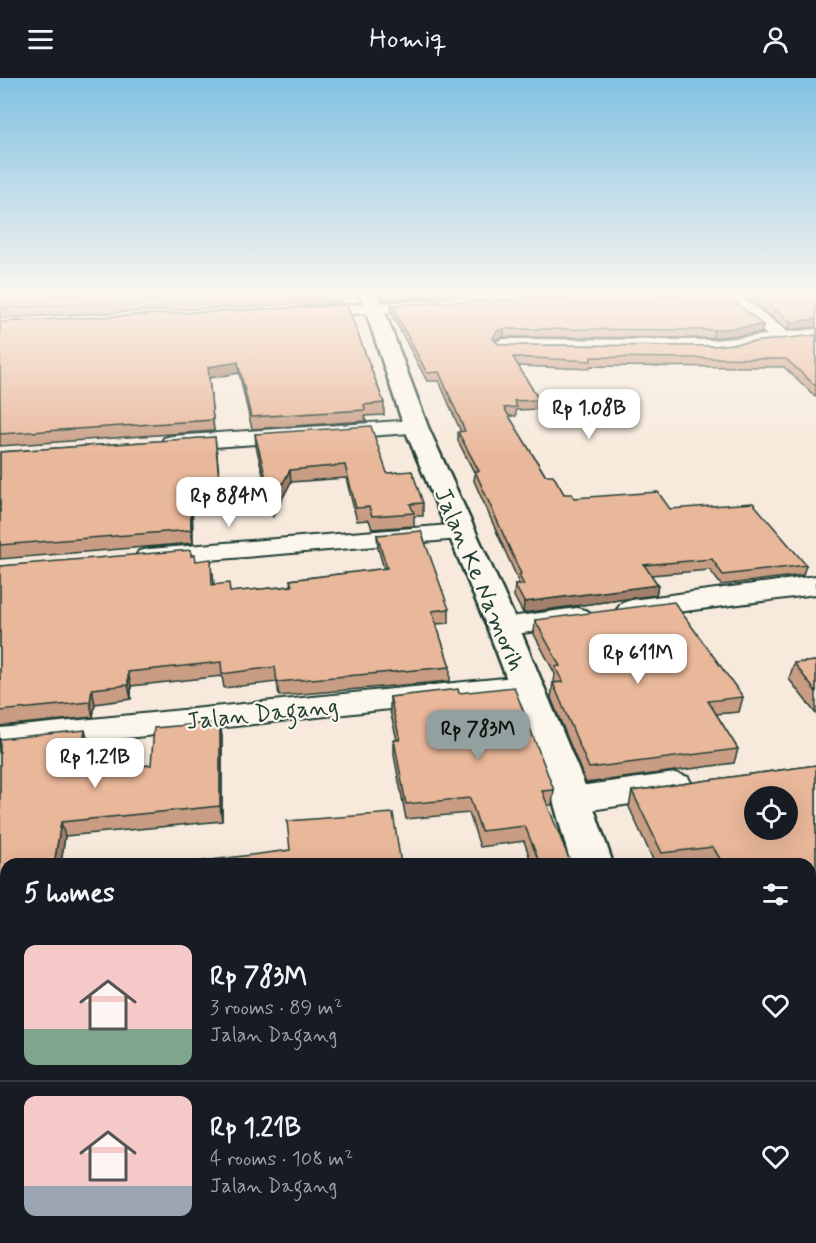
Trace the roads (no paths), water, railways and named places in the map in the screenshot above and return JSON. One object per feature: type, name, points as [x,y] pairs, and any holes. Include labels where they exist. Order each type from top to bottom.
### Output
[{"type":"street","name":"Jalan Ke Namorih","points":[[388,348],[416,427],[503,627],[572,800],[590,858]]},
{"type":"street","points":[[154,444],[416,427]]},
{"type":"street","points":[[119,560],[462,532]]},
{"type":"street","points":[[503,627],[816,585]]},
{"type":"street","name":"Jalan Dagang","points":[[0,740],[525,686]]},
{"type":"street","points":[[572,800],[711,781]]}]
